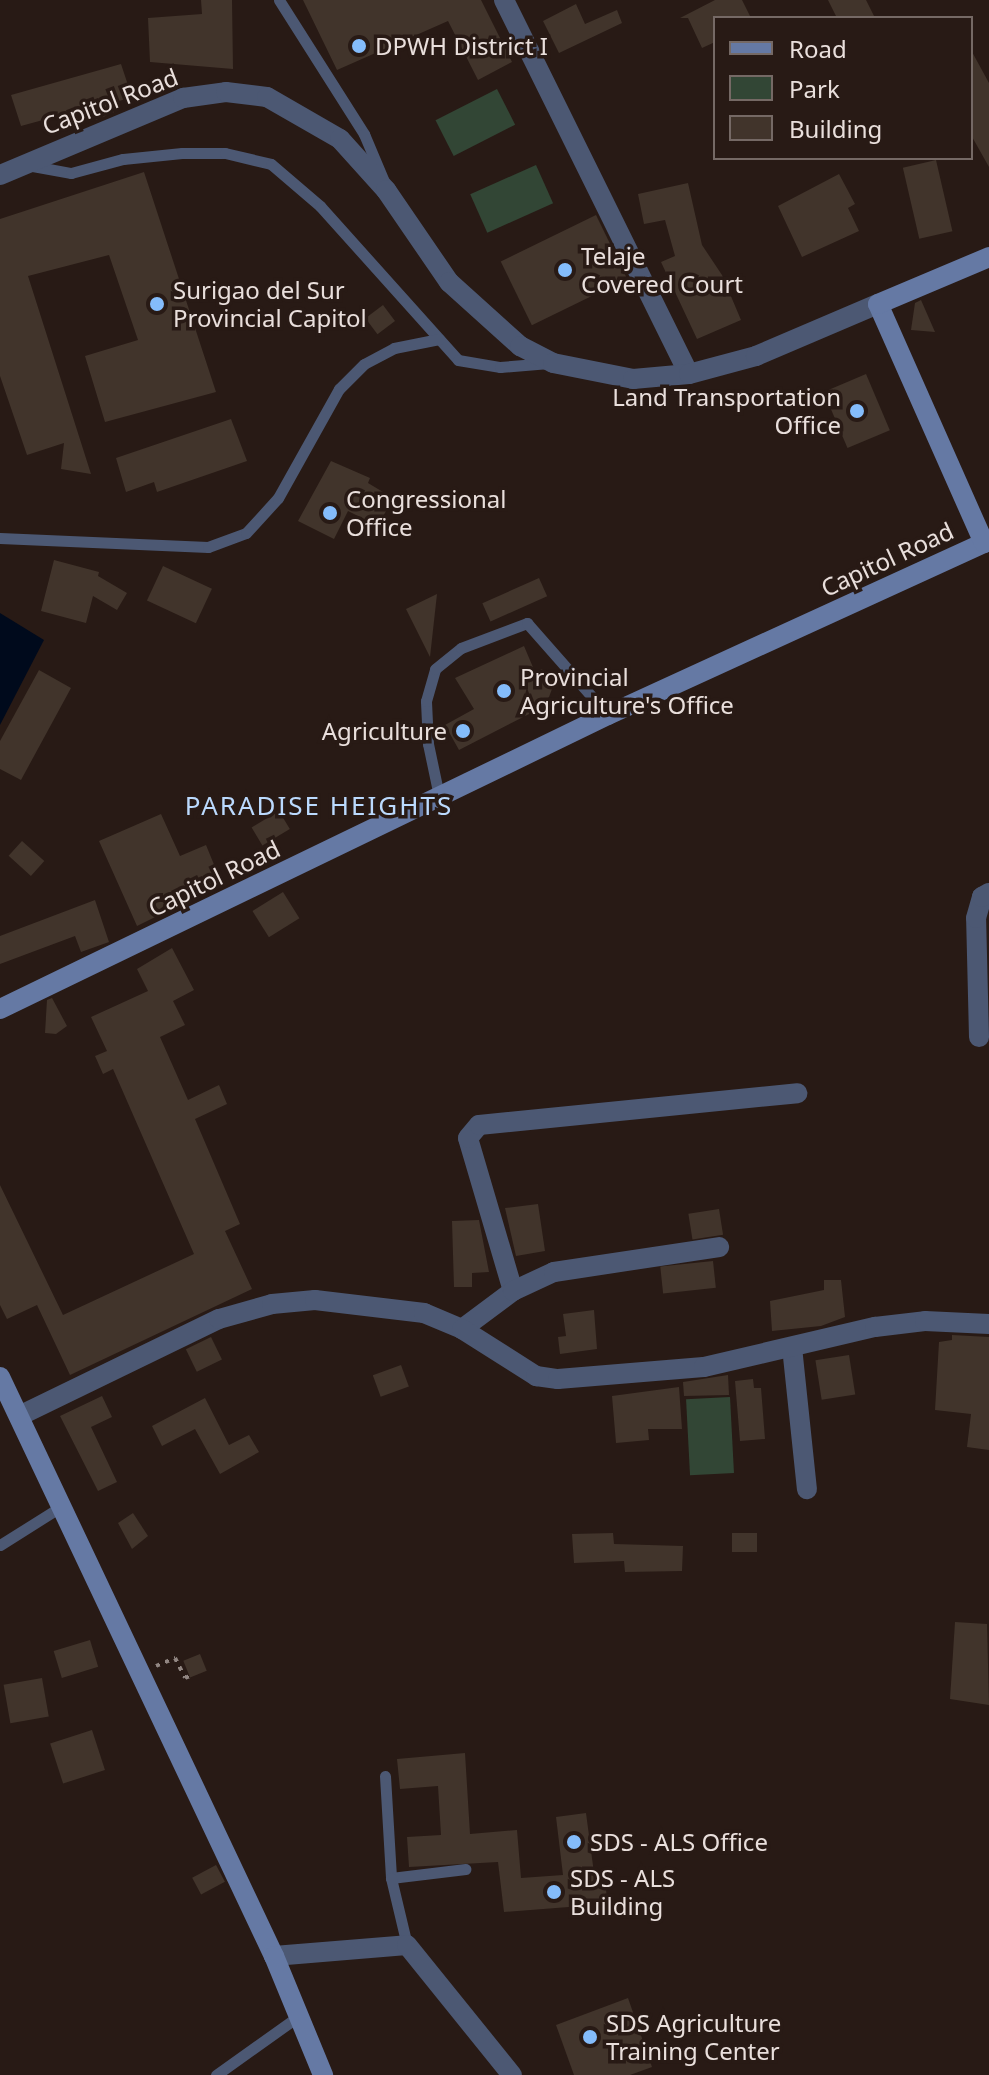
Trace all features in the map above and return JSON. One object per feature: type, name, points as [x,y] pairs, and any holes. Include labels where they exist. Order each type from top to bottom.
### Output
[{"type":"main road","points":[[878,304],[989,257]]},
{"type":"main road","name":"Capitol Road","points":[[0,1009],[608,715],[984,543],[878,304]]},
{"type":"main road","points":[[0,1377],[274,1956],[323,2075]]},
{"type":"street","points":[[504,0],[689,374]]},
{"type":"street","name":"Capitol Road","points":[[7,167],[183,98],[226,92],[267,97],[293,108],[340,139],[386,190],[449,282],[520,346],[553,363],[633,379],[689,374],[756,356],[878,304]]},
{"type":"street","points":[[979,1037],[976,918],[982,897],[989,893]]},
{"type":"street","points":[[513,1291],[468,1138],[479,1125],[797,1093]]},
{"type":"street","points":[[462,1329],[513,1291],[586,1263],[719,1247]]},
{"type":"street","points":[[19,1416],[219,1319],[272,1304],[315,1300],[381,1305],[424,1313],[462,1329],[519,1367],[558,1379],[704,1367],[875,1327],[925,1321],[989,1324]]},
{"type":"street","points":[[792,1347],[807,1489]]},
{"type":"street","points":[[274,1956],[407,1945],[512,2075]]},
{"type":"lane","points":[[279,0],[364,134],[386,190]]},
{"type":"lane","points":[[7,167],[71,173],[123,159],[225,153],[271,164],[320,206],[458,360],[474,364],[553,363]]},
{"type":"lane","points":[[0,538],[208,547],[246,533],[278,498],[339,389],[364,364],[394,348],[439,339]]},
{"type":"lane","points":[[439,796],[428,744],[426,701],[435,669],[461,648],[527,623],[537,627],[608,715]]},
{"type":"lane","points":[[0,1545],[62,1506]]},
{"type":"lane","points":[[385,1776],[391,1878],[407,1945]]},
{"type":"lane","points":[[391,1878],[465,1869]]},
{"type":"lane","points":[[216,2075],[300,2015]]},
{"type":"path","points":[[141,1673],[175,1658],[185,1678],[190,1676]]},
{"type":"green space","points":[[497,89],[515,125],[454,156],[436,120]]},
{"type":"green space","points":[[536,165],[553,203],[487,233],[470,194]]},
{"type":"green space","points":[[730,1397],[734,1473],[690,1475],[686,1399]]},
{"type":"water","points":[[0,613],[44,640],[0,725]]},
{"type":"building","points":[[201,0],[232,0],[233,69],[150,62],[148,18],[202,14]]},
{"type":"building","name":"DPWH District I","points":[[303,0],[481,0],[512,62],[478,80],[448,21],[337,70]]},
{"type":"building","points":[[715,0],[742,0],[750,16],[713,16],[713,43],[702,48],[688,18],[680,18]]},
{"type":"building","points":[[828,0],[866,0],[874,16],[836,16]]},
{"type":"building","points":[[576,4],[585,24],[617,10],[622,23],[559,53],[543,21]]},
{"type":"building","points":[[973,54],[989,83],[989,167],[973,139]]},
{"type":"building","points":[[121,64],[132,97],[116,102],[119,110],[96,120],[91,111],[77,115],[76,111],[21,126],[11,95]]},
{"type":"building","points":[[936,160],[952,231],[919,239],[903,168]]},
{"type":"building","name":"Surigao del Sur Provincial Capitol","points":[[144,172],[216,392],[105,422],[85,356],[138,340],[109,255],[28,276],[91,474],[61,469],[64,443],[27,455],[0,376],[0,219]]},
{"type":"building","points":[[839,174],[855,204],[848,208],[859,231],[802,257],[778,206]]},
{"type":"building","points":[[688,183],[702,245],[722,275],[741,320],[697,339],[661,262],[675,256],[665,220],[644,224],[638,194]]},
{"type":"building","name":"Telaje Covered Court","points":[[596,215],[627,279],[532,325],[501,261]]},
{"type":"building","points":[[921,300],[935,332],[911,330],[915,303]]},
{"type":"building","points":[[383,305],[395,321],[377,334],[365,318]]},
{"type":"building","name":"Land Transportation Office","points":[[866,374],[890,430],[847,448],[824,392]]},
{"type":"building","points":[[231,419],[247,461],[157,492],[154,482],[126,492],[116,458]]},
{"type":"building","points":[[331,461],[370,478],[368,483],[393,498],[378,526],[348,511],[334,539],[298,521]]},
{"type":"building","points":[[54,560],[99,572],[98,576],[127,593],[117,610],[93,596],[86,623],[41,611]]},
{"type":"building","points":[[163,566],[212,589],[196,623],[147,600]]},
{"type":"building","points":[[539,578],[547,596],[490,621],[482,603]]},
{"type":"building","points":[[437,594],[430,657],[406,609]]},
{"type":"building","name":"Provincial Agriculture's Office","points":[[524,646],[535,672],[542,669],[552,689],[543,713],[537,710],[459,750],[445,725],[474,709],[455,678]]},
{"type":"building","points":[[39,670],[71,688],[21,780],[0,769],[0,741]]},
{"type":"building","points":[[279,811],[290,829],[262,845],[252,827]]},
{"type":"building","points":[[161,814],[180,856],[206,845],[222,884],[137,926],[99,841]]},
{"type":"building","points":[[22,841],[44,861],[31,876],[9,856]]},
{"type":"building","points":[[283,892],[299,918],[269,937],[252,911]]},
{"type":"building","points":[[95,900],[109,942],[81,952],[75,936],[0,964],[0,936]]},
{"type":"building","points":[[172,948],[194,990],[173,1001],[185,1025],[160,1037],[188,1100],[219,1085],[227,1104],[195,1119],[240,1224],[225,1231],[252,1289],[70,1375],[37,1305],[7,1319],[0,1305],[0,1185],[63,1315],[194,1254],[113,1069],[103,1074],[95,1056],[107,1051],[91,1017],[148,991],[137,969]]},
{"type":"building","points":[[52,998],[67,1026],[56,1034],[45,1033],[47,1000]]},
{"type":"building","points":[[538,1204],[545,1251],[516,1256],[505,1208]]},
{"type":"building","points":[[719,1209],[723,1235],[692,1240],[688,1214]]},
{"type":"building","points":[[479,1220],[489,1272],[472,1273],[472,1287],[454,1287],[452,1221]]},
{"type":"building","points":[[713,1261],[716,1288],[663,1293],[660,1267]]},
{"type":"building","points":[[824,1280],[841,1280],[845,1317],[821,1326],[772,1331],[770,1301],[824,1290]]},
{"type":"building","points":[[594,1310],[597,1349],[560,1354],[558,1337],[566,1336],[563,1314]]},
{"type":"building","points":[[952,1335],[989,1337],[989,1450],[967,1447],[971,1414],[935,1410],[939,1342],[952,1340]]},
{"type":"building","points":[[211,1337],[222,1359],[197,1372],[186,1349]]},
{"type":"building","points":[[849,1355],[855,1395],[822,1400],[815,1360]]},
{"type":"building","points":[[401,1365],[409,1387],[381,1397],[373,1375]]},
{"type":"building","points":[[728,1375],[729,1395],[684,1396],[683,1382]]},
{"type":"building","points":[[753,1379],[754,1388],[761,1388],[765,1439],[740,1441],[735,1381]]},
{"type":"building","points":[[679,1387],[682,1429],[648,1429],[649,1440],[616,1443],[612,1396]]},
{"type":"building","points":[[102,1396],[112,1417],[91,1427],[117,1482],[98,1491],[60,1416]]},
{"type":"building","points":[[205,1398],[229,1445],[249,1435],[259,1452],[220,1474],[195,1429],[162,1446],[152,1426]]},
{"type":"building","points":[[133,1513],[148,1536],[132,1549],[118,1523]]},
{"type":"building","points":[[613,1533],[614,1544],[683,1546],[682,1571],[625,1572],[624,1561],[574,1563],[572,1534]]},
{"type":"building","points":[[732,1533],[757,1533],[757,1552],[732,1552]]},
{"type":"building","points":[[955,1622],[987,1624],[989,1705],[950,1699]]},
{"type":"building","points":[[90,1640],[98,1667],[62,1678],[54,1651]]},
{"type":"building","points":[[200,1654],[207,1671],[190,1677],[183,1661]]},
{"type":"building","points":[[42,1678],[49,1716],[10,1723],[4,1685]]},
{"type":"building","points":[[92,1730],[105,1770],[63,1784],[50,1744]]},
{"type":"building","points":[[465,1753],[470,1834],[517,1830],[521,1878],[563,1875],[556,1817],[586,1813],[594,1873],[605,1872],[607,1904],[504,1912],[498,1862],[409,1867],[407,1837],[441,1835],[438,1786],[400,1789],[397,1759]]},
{"type":"building","points":[[216,1865],[225,1882],[201,1894],[192,1878]]},
{"type":"building","name":"SDS Agriculture Training Center","points":[[628,1998],[652,2067],[630,2075],[574,2075],[556,2025]]},
{"type":"place","name":"DPWH District I","points":[[359,46]]},
{"type":"place","name":"Telaje Covered Court","points":[[565,270]]},
{"type":"place","name":"Surigao del Sur Provincial Capitol","points":[[157,304]]},
{"type":"place","name":"Land Transportation Office","points":[[857,411]]},
{"type":"place","name":"Congressional Office","points":[[330,513]]},
{"type":"place","name":"Provincial Agriculture's Office","points":[[504,691]]},
{"type":"place","name":"Agriculture","points":[[463,731]]},
{"type":"place","name":"SDS - ALS Office","points":[[574,1842]]},
{"type":"place","name":"SDS - ALS Building","points":[[554,1892]]},
{"type":"place","name":"SDS Agriculture Training Center","points":[[590,2037]]},
{"type":"district","name":"PARADISE HEIGHTS","points":[[319,806]]}]
